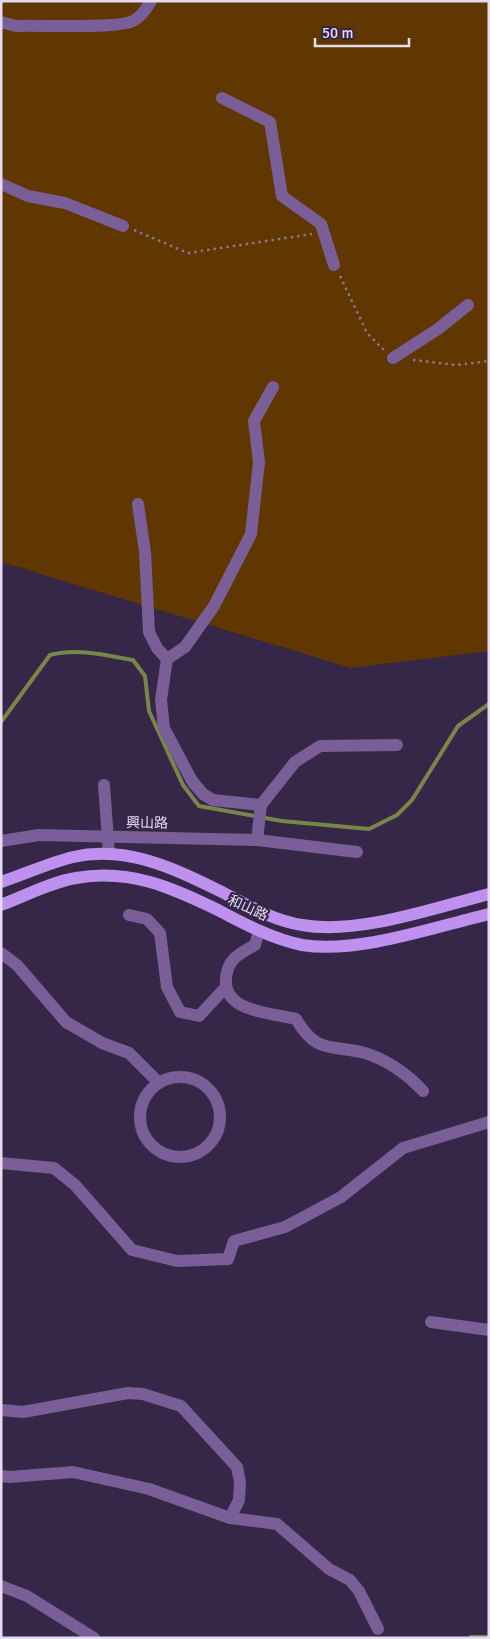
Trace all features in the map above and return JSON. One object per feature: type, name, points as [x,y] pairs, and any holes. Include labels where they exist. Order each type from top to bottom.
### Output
[{"type":"main road","name":"和山路","points":[[1,882],[74,857],[109,854],[131,856],[172,867],[266,914],[302,925],[335,927],[369,923],[489,894]]},
{"type":"main road","name":"和山路","points":[[1,905],[76,878],[128,876],[170,887],[259,931],[302,945],[336,947],[375,941],[489,914]]},
{"type":"street","points":[[1,22],[16,26],[115,24],[132,21],[147,9],[151,1]]},
{"type":"street","points":[[222,98],[270,122],[282,196],[321,224],[334,264]]},
{"type":"street","points":[[1,184],[28,196],[65,203],[123,226]]},
{"type":"street","points":[[393,358],[438,329],[468,305]]},
{"type":"street","points":[[261,805],[213,800],[203,794],[192,781],[164,728],[161,700],[168,660],[185,647],[214,606],[251,534],[259,462],[254,421],[273,387]]},
{"type":"street","points":[[138,504],[144,552],[149,632],[157,648],[168,660]]},
{"type":"street","points":[[257,840],[261,805],[295,762],[320,746],[397,745]]},
{"type":"street","points":[[104,785],[109,854]]},
{"type":"street","name":"興山路","points":[[1,841],[39,835],[257,840],[357,852]]},
{"type":"street","points":[[129,916],[147,919],[160,933],[167,987],[180,1012],[199,1016],[225,988]]},
{"type":"street","points":[[259,931],[255,945],[234,957],[226,974],[225,988],[232,1000],[248,1008],[296,1019],[303,1032],[319,1045],[366,1054],[408,1075],[423,1091]]},
{"type":"street","points":[[1,953],[17,965],[69,1025],[102,1043],[129,1053],[159,1083]]},
{"type":"street","points":[[174,1078],[189,1078],[204,1085],[215,1096],[220,1111],[220,1127],[213,1141],[202,1152],[187,1157],[171,1157],[157,1150],[146,1139],[140,1124],[141,1108],[147,1094],[159,1083],[174,1078]]},
{"type":"street","points":[[1,1163],[54,1168],[75,1185],[132,1250],[177,1261],[228,1259],[234,1241],[285,1227],[341,1196],[403,1148],[489,1122]]},
{"type":"street","points":[[431,1322],[489,1330]]},
{"type":"street","points":[[1,1410],[23,1412],[128,1393],[143,1394],[181,1406],[236,1467],[240,1482],[239,1500],[230,1518]]},
{"type":"street","points":[[1,1476],[73,1472],[149,1489],[230,1518],[277,1524],[329,1569],[350,1580],[359,1591],[378,1629]]},
{"type":"street","points":[[1,1586],[27,1596],[94,1638]]},
{"type":"path","points":[[123,226],[188,253],[312,234],[318,242]]},
{"type":"path","points":[[334,264],[366,333],[393,358],[457,365],[489,361]]},
{"type":"shaded area","points":[[1,1],[489,1],[489,651],[351,668],[1,562]]},
{"type":"waterway","points":[[1,722],[50,655],[81,652],[133,660],[145,676],[149,711],[183,785],[199,806],[282,821],[369,829],[397,815],[412,800],[458,726],[489,704]]},
{"type":"waterway","points":[[471,1637],[489,1637]]}]
